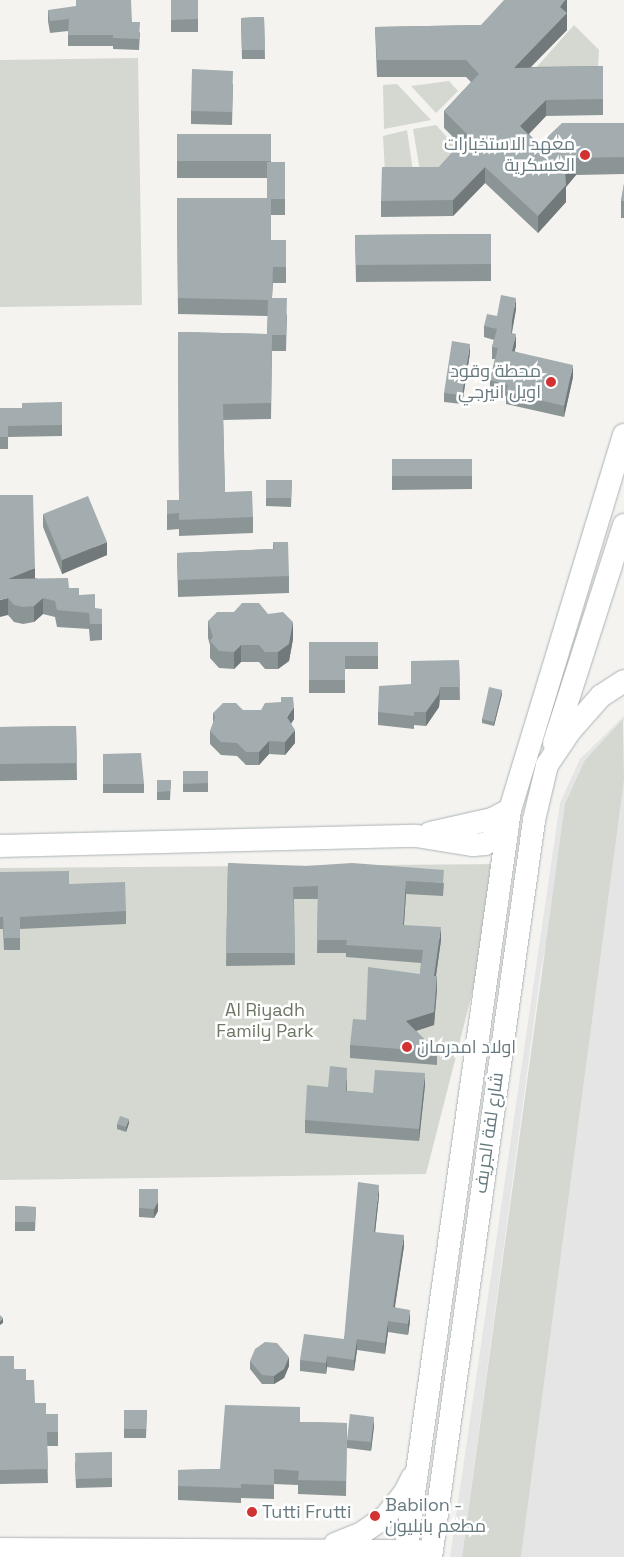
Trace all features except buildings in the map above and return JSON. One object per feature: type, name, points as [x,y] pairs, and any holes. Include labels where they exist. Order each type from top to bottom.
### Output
[{"type":"main road","name":"شارع لفة الجريف","points":[[405,1554],[510,810],[624,434]]},
{"type":"main road","points":[[547,765],[614,587],[624,525]]},
{"type":"main road","points":[[572,602],[614,587]]},
{"type":"main road","name":"شارع لفة الجريف","points":[[431,1554],[522,885],[547,765],[570,731],[601,696],[624,681]]},
{"type":"main road","points":[[416,836],[492,819],[510,810]]},
{"type":"main road","points":[[0,846],[416,836],[473,845],[485,844],[506,832]]},
{"type":"main road","points":[[317,1549],[336,1544],[362,1533],[386,1516],[404,1494],[417,1468]]},
{"type":"main road","points":[[0,1549],[317,1549],[431,1554]]},
{"type":"main road","points":[[317,1549],[353,1557]]},
{"type":"shaded area","points":[[624,716],[624,720],[585,760],[541,969],[462,1557],[450,1557],[560,803],[580,759]]},
{"type":"shaded area","points":[[624,780],[624,1557],[521,1557]]},
{"type":"green space","points":[[574,25],[599,50],[598,68],[534,70]]},
{"type":"green space","points":[[138,58],[142,305],[0,307],[0,60]]},
{"type":"green space","points":[[449,81],[458,91],[436,113],[411,86]]},
{"type":"green space","points":[[397,84],[431,120],[384,129],[383,85]]},
{"type":"green space","points":[[436,125],[457,148],[435,171],[420,171],[413,129]]},
{"type":"green space","points":[[407,130],[413,171],[385,173],[383,136]]},
{"type":"green space","points":[[623,719],[624,780],[521,1557],[462,1557],[565,804],[585,760]]},
{"type":"green space","name":"Al Riyadh Family Park","points":[[505,864],[426,1174],[0,1180],[0,868]]},
{"type":"place","name":"معهد الاستخبارات العسكرية","points":[[585,155]]},
{"type":"place","name":"محطة وقود اويل انيرجي","points":[[551,382]]},
{"type":"place","name":"اولاد امدرمان","points":[[407,1047]]},
{"type":"place","name":"Tutti Frutti","points":[[252,1512]]},
{"type":"place","name":"Babilon - مطعم بابليون","points":[[375,1516]]}]
